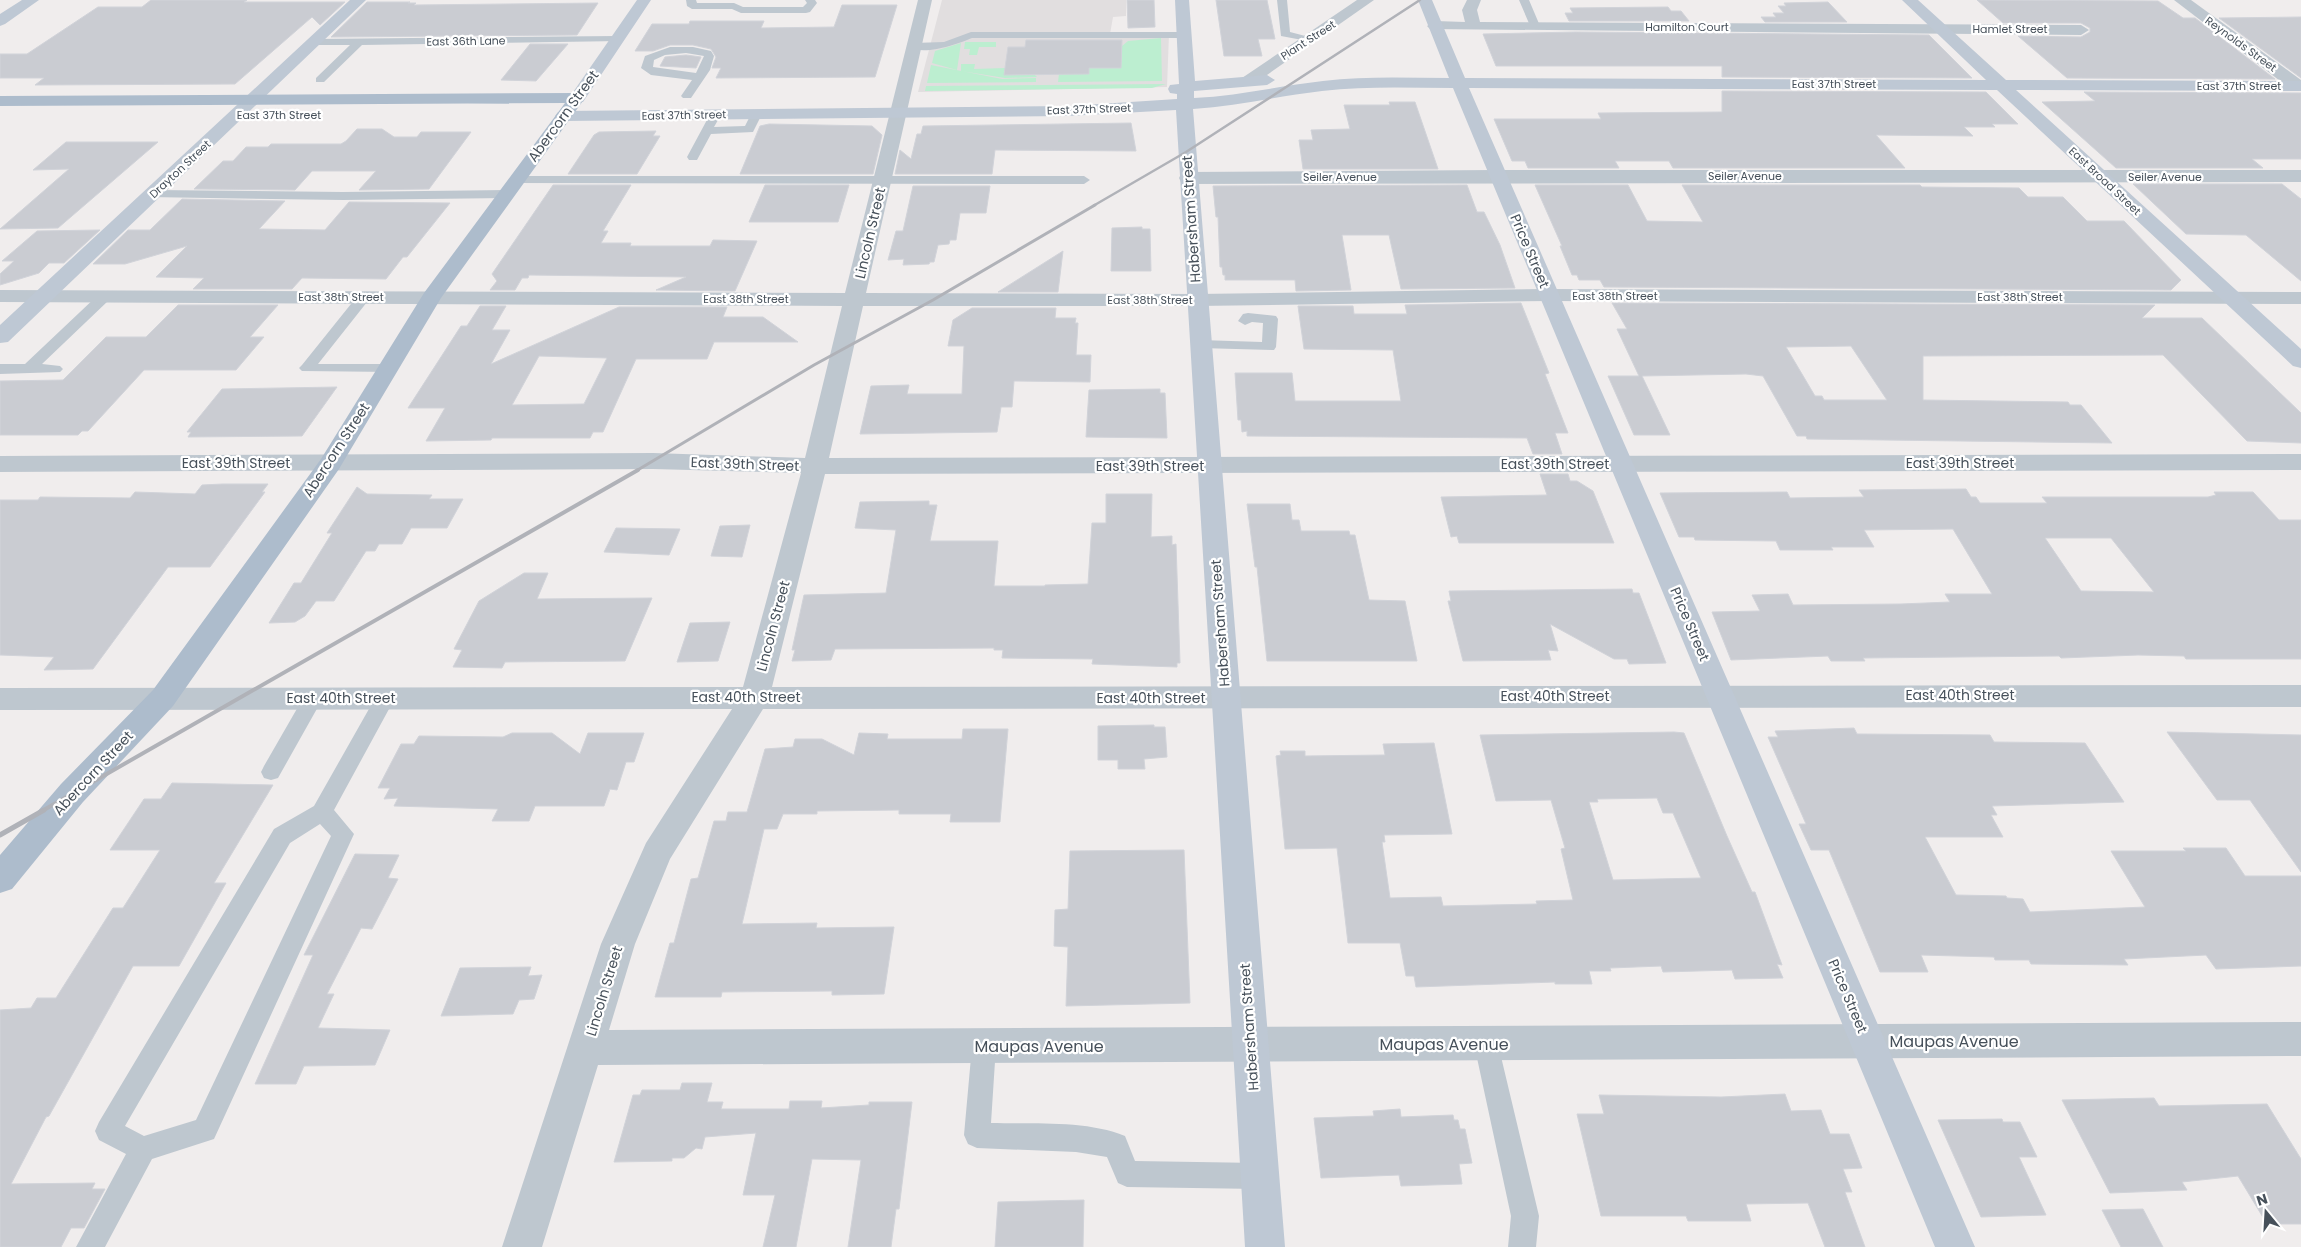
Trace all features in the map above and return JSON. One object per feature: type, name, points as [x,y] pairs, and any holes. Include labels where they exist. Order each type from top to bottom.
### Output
[{"type":"main road","points":[[0,21],[32,0]]},
{"type":"main road","name":"Drayton Street","points":[[0,337],[359,0]]},
{"type":"main road","name":"Abercorn Street","points":[[0,879],[72,793],[163,698],[330,463],[431,297],[512,187],[555,116],[577,98],[644,0]]},
{"type":"main road","name":"Habersham Street","points":[[1182,0],[1185,35],[1188,178],[1265,1247]]},
{"type":"main road","name":"Price Street","points":[[1425,0],[1497,176],[1955,1247]]},
{"type":"main road","name":"East Broad Street","points":[[1909,0],[2301,361]]},
{"type":"main road","name":"East 37th Street","points":[[555,116],[1068,111],[1186,96],[1248,81],[1302,78],[1367,83]]},
{"type":"main road","name":"East 37th Street","points":[[972,96],[1110,98],[1148,95],[1186,96],[1233,101],[1322,86],[1367,83],[1459,82],[2300,86]]},
{"type":"main road","points":[[885,94],[923,95]]},
{"type":"main road","name":"East 37th Street","points":[[669,97],[707,96]]},
{"type":"main road","name":"East 37th Street","points":[[0,101],[597,97]]},
{"type":"main road","name":"East 37th Street","points":[[20,118],[238,115],[420,116]]},
{"type":"street","name":"Lincoln Street","points":[[522,1247],[618,944],[658,853],[755,697],[816,466],[925,0]]},
{"type":"street","name":"Plant Street","points":[[1248,81],[1367,0]]},
{"type":"street","points":[[1474,0],[1469,6],[1474,26]]},
{"type":"street","name":"Reynolds Street","points":[[2181,0],[2300,86]]},
{"type":"street","name":"Hamilton Court","points":[[1435,26],[1940,29]]},
{"type":"street","name":"Hamlet Street","points":[[1940,29],[2081,30]]},
{"type":"street","name":"Seiler Avenue","points":[[1188,178],[2301,176]]},
{"type":"street","name":"East 38th Street","points":[[0,296],[103,298],[431,297],[1197,300],[1245,323],[1549,296],[2301,298]]},
{"type":"street","name":"East 39th Street","points":[[0,464],[652,461],[816,466],[1209,466],[2301,462]]},
{"type":"street","name":"East 40th Street","points":[[0,699],[1226,698],[1720,695],[2301,696]]},
{"type":"street","name":"Maupas Avenue","points":[[586,1048],[2301,1039]]},
{"type":"lane","points":[[691,0],[692,6],[797,10],[806,10],[812,3],[810,0]]},
{"type":"lane","points":[[1282,0],[1285,34],[1309,40]]},
{"type":"lane","points":[[1524,0],[1535,26]]},
{"type":"lane","points":[[914,46],[946,45],[971,35],[1185,35]]},
{"type":"lane","points":[[674,51],[682,37]]},
{"type":"lane","name":"East 36th Lane","points":[[316,42],[617,39]]},
{"type":"lane","points":[[320,80],[359,42]]},
{"type":"lane","points":[[687,96],[698,76],[704,70],[709,56],[707,53],[674,51],[654,54],[649,58],[647,68],[651,72],[660,75],[698,76]]},
{"type":"lane","points":[[693,157],[714,114]]},
{"type":"lane","points":[[706,130],[749,129],[756,114]]},
{"type":"lane","points":[[153,194],[343,196],[512,187],[882,180],[1084,180]]},
{"type":"lane","points":[[307,368],[364,297]]},
{"type":"lane","points":[[29,369],[103,298]]},
{"type":"lane","points":[[1200,344],[1245,323]]},
{"type":"lane","points":[[307,368],[387,369]]},
{"type":"lane","points":[[0,369],[55,369]]},
{"type":"lane","points":[[271,772],[313,698]]},
{"type":"lane","points":[[322,812],[343,834],[205,1130],[144,1148],[108,1131],[282,836],[322,812],[385,698]]},
{"type":"lane","points":[[1486,1044],[1525,1216],[1522,1247]]},
{"type":"lane","points":[[984,1046],[977,1136],[1076,1139],[1116,1145],[1127,1174],[1259,1176]]},
{"type":"lane","points":[[90,1247],[144,1148]]},
{"type":"shaded area","points":[[942,0],[1126,0],[1126,16],[1113,17],[1110,34],[1169,34],[1167,87],[918,92]]},
{"type":"green space","points":[[1161,38],[1162,81],[1058,82],[1059,74],[1088,74],[1089,68],[1121,68],[1122,46],[1128,41]]},
{"type":"green space","points":[[965,42],[996,42],[996,47],[979,47],[977,55],[969,55],[970,49],[964,49]]},
{"type":"green space","points":[[961,43],[957,70],[932,63],[935,51]]},
{"type":"green space","points":[[961,64],[975,64],[974,69],[1005,68],[1005,75],[1035,75],[1037,77],[1005,78],[961,71]]},
{"type":"green space","points":[[931,65],[1002,79],[1036,78],[1036,82],[927,83]]},
{"type":"green space","points":[[1166,84],[1152,88],[925,91],[926,86]]},
{"type":"building","points":[[151,0],[345,2],[320,25],[312,17],[235,84],[35,85],[44,78],[0,78],[0,54],[27,54],[98,7],[142,7]]},
{"type":"building","points":[[1127,0],[1154,0],[1155,27],[1128,28]]},
{"type":"building","points":[[1216,0],[1267,0],[1275,39],[1258,39],[1262,56],[1224,56]]},
{"type":"building","points":[[1977,0],[2158,1],[2183,18],[2195,18],[2275,79],[2067,78],[2018,36],[2081,37],[2090,32],[2090,28],[2081,23],[2003,23]]},
{"type":"building","points":[[367,2],[416,3],[414,5],[598,3],[577,35],[331,37]]},
{"type":"building","points":[[1828,2],[1847,22],[1765,22],[1761,17],[1776,17],[1773,13],[1784,13],[1778,6],[1786,6],[1784,3]]},
{"type":"building","points":[[842,5],[897,5],[875,77],[716,78],[721,68],[712,68],[716,57],[711,49],[693,45],[670,45],[653,51],[635,51],[652,24],[689,24],[690,21],[764,21],[761,28],[834,27]]},
{"type":"building","points":[[1668,7],[1671,11],[1681,11],[1689,21],[1569,21],[1565,13],[1573,13],[1570,8]]},
{"type":"building","points":[[2301,17],[2301,78],[2219,18]]},
{"type":"building","points":[[1576,32],[1929,35],[1972,78],[1722,77],[1722,66],[1496,66],[1483,34]]},
{"type":"building","points":[[1026,40],[1122,40],[1121,68],[1089,68],[1089,74],[1004,75],[1008,47],[1025,47]]},
{"type":"building","points":[[530,44],[568,44],[536,81],[501,80]]},
{"type":"building","points":[[686,55],[701,57],[696,68],[660,66],[665,57]]},
{"type":"building","points":[[1722,91],[1986,92],[2018,124],[1992,124],[1995,127],[1964,127],[1973,136],[1876,135],[1905,168],[1673,168],[1669,161],[1615,161],[1619,168],[1528,168],[1525,161],[1512,161],[1494,119],[1601,119],[1598,113],[1722,112]]},
{"type":"building","points":[[2084,92],[2301,93],[2301,159],[2252,159],[2263,168],[2116,168],[2042,102],[2095,101]]},
{"type":"building","points":[[1389,102],[1415,102],[1438,169],[1303,169],[1299,140],[1313,140],[1311,130],[1350,129],[1344,105],[1390,105]]},
{"type":"building","points":[[1131,123],[1136,151],[995,150],[992,174],[895,174],[900,150],[911,159],[917,134],[921,134],[923,126]]},
{"type":"building","points":[[769,124],[872,126],[882,135],[873,174],[740,174],[760,126]]},
{"type":"building","points":[[357,129],[382,129],[394,137],[417,137],[421,132],[471,132],[429,189],[359,190],[376,171],[312,171],[295,190],[194,189],[223,161],[233,161],[246,147],[268,147],[271,144],[341,144]]},
{"type":"building","points":[[656,131],[653,136],[660,136],[637,174],[568,174],[594,135],[599,132]]},
{"type":"building","points":[[66,142],[158,142],[58,228],[0,229],[69,169],[33,170]]},
{"type":"building","points":[[2133,184],[2282,184],[2301,199],[2301,281],[2246,235],[2186,234]]},
{"type":"building","points":[[553,185],[631,185],[603,231],[608,231],[601,243],[631,243],[630,246],[710,246],[713,240],[757,241],[735,291],[656,290],[686,277],[529,275],[528,278],[522,278],[515,290],[490,290],[497,281],[492,274]]},
{"type":"building","points":[[765,185],[849,185],[838,222],[749,222]]},
{"type":"building","points":[[1467,185],[1477,212],[1484,212],[1500,245],[1515,288],[1401,289],[1389,235],[1342,235],[1351,290],[1296,291],[1295,280],[1225,280],[1222,267],[1220,267],[1218,217],[1216,217],[1213,186]]},
{"type":"building","points":[[1535,185],[1628,185],[1647,221],[1703,222],[1682,185],[1920,185],[1922,187],[2019,188],[2028,197],[2063,197],[2087,221],[2124,221],[2181,280],[2171,290],[1604,287],[1600,280],[1579,280],[1577,275],[1572,275],[1560,246],[1562,246]]},
{"type":"building","points":[[913,186],[990,186],[986,213],[960,213],[956,240],[950,240],[949,244],[938,245],[934,262],[929,264],[903,265],[904,259],[888,260],[896,231],[903,231]]},
{"type":"building","points":[[182,199],[285,201],[259,229],[325,230],[349,202],[450,203],[407,257],[403,257],[386,279],[302,278],[292,289],[193,289],[204,278],[156,277],[187,246],[125,264],[93,264],[128,230],[150,230]]},
{"type":"building","points":[[1142,227],[1142,229],[1150,229],[1151,271],[1111,271],[1112,228]]},
{"type":"building","points":[[100,230],[64,263],[49,263],[39,273],[0,285],[0,274],[14,261],[2,261],[37,231]]},
{"type":"building","points":[[1063,251],[1058,292],[998,292]]},
{"type":"building","points":[[1521,303],[1549,373],[1545,374],[1568,433],[1555,433],[1562,454],[1533,454],[1527,438],[1247,436],[1247,431],[1242,432],[1241,420],[1238,420],[1235,373],[1292,373],[1295,401],[1401,401],[1393,350],[1304,349],[1298,306],[1353,306],[1354,314],[1407,314],[1405,305]]},
{"type":"building","points":[[1612,303],[2155,305],[2142,318],[2202,318],[2301,413],[2301,443],[2247,441],[2163,355],[1923,356],[1923,400],[2068,402],[2070,405],[2081,405],[2112,443],[1807,439],[1806,436],[1797,436],[1763,376],[1746,374],[1642,376],[1670,435],[1634,435],[1608,376],[1639,376],[1617,329],[1627,329]],"holes":[[[1851,346],[1887,400],[1824,400],[1822,396],[1815,396],[1786,347]]]},
{"type":"building","points":[[178,305],[278,305],[250,337],[264,337],[236,370],[144,370],[88,431],[82,431],[78,435],[0,435],[0,381],[63,380],[106,337],[146,337]]},
{"type":"building","points":[[480,306],[506,306],[492,330],[510,330],[491,364],[619,307],[727,307],[723,317],[763,317],[798,342],[714,342],[707,359],[636,359],[603,432],[593,432],[590,438],[492,438],[491,440],[426,441],[445,408],[408,408],[461,326],[467,326]],"holes":[[[539,356],[607,358],[584,404],[512,405]]]},
{"type":"building","points":[[972,308],[1056,308],[1055,318],[1076,318],[1075,323],[1078,323],[1076,355],[1091,355],[1090,382],[1014,381],[1012,407],[1001,407],[997,432],[860,434],[871,386],[909,385],[907,394],[962,394],[964,346],[948,346],[953,320]]},
{"type":"building","points":[[337,387],[302,436],[188,437],[191,432],[187,432],[222,389]]},
{"type":"building","points":[[1160,389],[1160,393],[1165,393],[1167,438],[1086,437],[1089,390]]},
{"type":"building","points":[[1540,474],[1568,474],[1570,481],[1577,481],[1593,491],[1614,543],[1459,543],[1457,536],[1451,537],[1441,497],[1547,495]]},
{"type":"building","points":[[268,484],[262,492],[265,492],[210,567],[168,567],[93,669],[44,670],[54,657],[0,655],[0,500],[38,500],[40,497],[130,498],[135,492],[195,494],[202,485]]},
{"type":"building","points":[[357,487],[367,494],[432,495],[429,499],[463,499],[447,528],[411,528],[402,544],[379,544],[375,551],[366,551],[334,601],[316,601],[305,616],[295,622],[269,623],[294,583],[301,583],[332,533],[327,533]]},
{"type":"building","points":[[1966,489],[1971,497],[1976,497],[1980,503],[2047,503],[2042,497],[2208,497],[2216,495],[2214,492],[2253,492],[2279,520],[2301,520],[2301,659],[2186,659],[2184,656],[2138,655],[2061,658],[2059,656],[1863,658],[1865,661],[1831,661],[1828,656],[1731,660],[1712,612],[1760,611],[1752,595],[1788,594],[1793,605],[1950,602],[1945,594],[1992,594],[1953,529],[1864,530],[1874,547],[1831,547],[1833,550],[1780,550],[1776,541],[1695,540],[1694,537],[1679,537],[1660,493],[1787,492],[1790,498],[1864,497],[1859,490]],"holes":[[[2045,538],[2111,538],[2154,592],[2081,591]]]},
{"type":"building","points":[[1106,494],[1152,494],[1151,537],[1172,536],[1172,545],[1176,544],[1180,663],[1177,663],[1177,667],[1092,664],[1093,659],[1002,658],[1003,650],[994,650],[994,648],[835,649],[831,660],[792,661],[795,650],[792,650],[804,595],[886,593],[896,530],[855,528],[860,502],[929,501],[929,505],[937,505],[930,541],[998,541],[994,586],[1045,586],[1088,584],[1092,523],[1106,523]]},
{"type":"building","points":[[1247,504],[1290,504],[1292,520],[1299,520],[1301,531],[1349,531],[1350,535],[1355,535],[1369,600],[1405,601],[1417,661],[1267,661],[1257,567],[1255,567]]},
{"type":"building","points":[[750,525],[742,557],[711,556],[720,526]]},
{"type":"building","points":[[616,528],[680,529],[669,555],[604,552]]},
{"type":"building","points":[[524,573],[548,573],[537,599],[652,598],[625,661],[505,662],[502,668],[453,667],[462,650],[454,649],[479,601]]},
{"type":"building","points":[[1632,589],[1633,593],[1639,593],[1666,663],[1629,664],[1627,659],[1614,659],[1550,624],[1558,651],[1548,650],[1551,660],[1463,661],[1448,601],[1451,601],[1449,591]]},
{"type":"building","points":[[730,622],[718,661],[677,662],[690,623]]},
{"type":"building","points":[[1154,725],[1154,727],[1165,727],[1167,757],[1144,759],[1145,769],[1118,769],[1118,760],[1098,760],[1098,726]]},
{"type":"building","points":[[1854,728],[1857,734],[1990,735],[1994,742],[2085,743],[2124,802],[1992,806],[1997,815],[1991,815],[2003,837],[1925,837],[1956,895],[2006,896],[2007,898],[2023,899],[2030,912],[2145,907],[2111,851],[2186,851],[2183,848],[2226,848],[2245,876],[2301,876],[2301,966],[2216,969],[2206,955],[2124,959],[2128,965],[2031,964],[2029,960],[1995,960],[1994,957],[1921,955],[1928,972],[1880,972],[1829,850],[1811,850],[1799,824],[1806,824],[1768,737],[1778,737],[1775,731]]},
{"type":"building","points":[[963,729],[1008,729],[1000,822],[950,822],[951,814],[899,814],[899,810],[817,811],[817,814],[783,814],[777,829],[764,829],[742,924],[817,923],[816,928],[894,927],[884,994],[832,995],[832,991],[722,992],[721,997],[655,997],[670,943],[674,943],[691,879],[698,878],[714,821],[726,821],[728,812],[747,812],[765,749],[793,747],[795,739],[822,739],[854,755],[859,733],[888,734],[887,739],[962,739]]},
{"type":"building","points":[[2167,732],[2301,735],[2301,872],[2250,800],[2217,800]]},
{"type":"building","points":[[512,733],[552,733],[580,754],[588,733],[644,733],[634,762],[626,762],[617,790],[610,789],[604,806],[535,806],[529,821],[492,821],[498,809],[394,806],[398,798],[384,799],[390,788],[378,788],[401,744],[414,744],[419,736],[503,737]]},
{"type":"building","points":[[1684,733],[1752,892],[1755,892],[1782,965],[1777,964],[1783,978],[1735,979],[1732,970],[1663,972],[1661,966],[1610,968],[1611,971],[1589,971],[1592,984],[1555,984],[1555,982],[1416,987],[1414,976],[1406,976],[1400,943],[1348,943],[1337,848],[1285,849],[1276,756],[1281,755],[1280,751],[1305,751],[1305,756],[1385,755],[1383,744],[1434,743],[1452,834],[1384,835],[1385,842],[1382,842],[1390,898],[1441,897],[1443,906],[1537,904],[1536,901],[1573,900],[1561,849],[1565,848],[1551,800],[1496,801],[1480,735]],"holes":[[[1657,798],[1663,813],[1673,813],[1701,878],[1613,880],[1589,802],[1598,802],[1597,799]]]},
{"type":"building","points":[[172,783],[273,785],[214,883],[226,883],[179,966],[133,966],[49,1116],[46,1117],[11,1184],[95,1183],[92,1189],[105,1189],[84,1228],[71,1228],[61,1247],[0,1247],[0,1010],[31,1008],[37,998],[56,998],[113,908],[123,908],[160,850],[110,850],[144,799],[161,799]]},
{"type":"building","points":[[1184,850],[1190,1003],[1066,1006],[1068,947],[1054,946],[1055,910],[1068,909],[1070,851]]},
{"type":"building","points":[[355,854],[399,855],[388,878],[398,879],[372,929],[361,928],[327,994],[334,994],[318,1028],[390,1030],[375,1065],[304,1066],[296,1084],[255,1084],[313,955],[304,955]]},
{"type":"building","points":[[531,967],[528,976],[542,975],[534,999],[519,1000],[513,1014],[441,1016],[460,968]]},
{"type":"building","points":[[682,1083],[712,1083],[707,1102],[723,1102],[721,1109],[789,1109],[790,1101],[822,1101],[821,1108],[869,1105],[869,1102],[912,1102],[899,1209],[896,1209],[891,1247],[848,1247],[861,1160],[812,1159],[796,1247],[763,1247],[775,1195],[743,1195],[756,1133],[705,1137],[702,1149],[696,1148],[684,1158],[672,1158],[672,1161],[614,1162],[633,1095],[640,1095],[642,1090],[680,1090]]},
{"type":"building","points":[[1785,1094],[1791,1111],[1821,1110],[1830,1134],[1849,1134],[1862,1168],[1843,1169],[1852,1192],[1845,1192],[1865,1247],[1825,1247],[1808,1203],[1746,1204],[1751,1221],[1688,1221],[1686,1216],[1601,1216],[1577,1114],[1604,1114],[1599,1095],[1721,1097]]},
{"type":"building","points":[[2154,1098],[2159,1106],[2267,1104],[2301,1159],[2301,1224],[2267,1224],[2238,1176],[2182,1182],[2187,1190],[2110,1193],[2062,1100]]},
{"type":"building","points":[[1400,1109],[1401,1117],[1453,1115],[1454,1120],[1458,1120],[1460,1129],[1465,1129],[1472,1163],[1459,1164],[1462,1184],[1401,1186],[1399,1175],[1321,1178],[1314,1118],[1374,1116],[1373,1111]]},
{"type":"building","points":[[2002,1119],[2003,1122],[2020,1122],[2037,1157],[2019,1157],[2046,1215],[1981,1217],[1938,1120]]},
{"type":"building","points":[[1084,1200],[1083,1247],[995,1247],[998,1202]]},
{"type":"building","points":[[2143,1209],[2163,1247],[2121,1247],[2102,1210]]},
{"type":"railway","points":[[1093,206],[1186,152],[1420,0]]},
{"type":"railway","points":[[636,471],[814,365],[933,300],[1095,205]]},
{"type":"railway","points":[[42,811],[638,470]]},
{"type":"railway","points":[[0,835],[44,810]]}]
